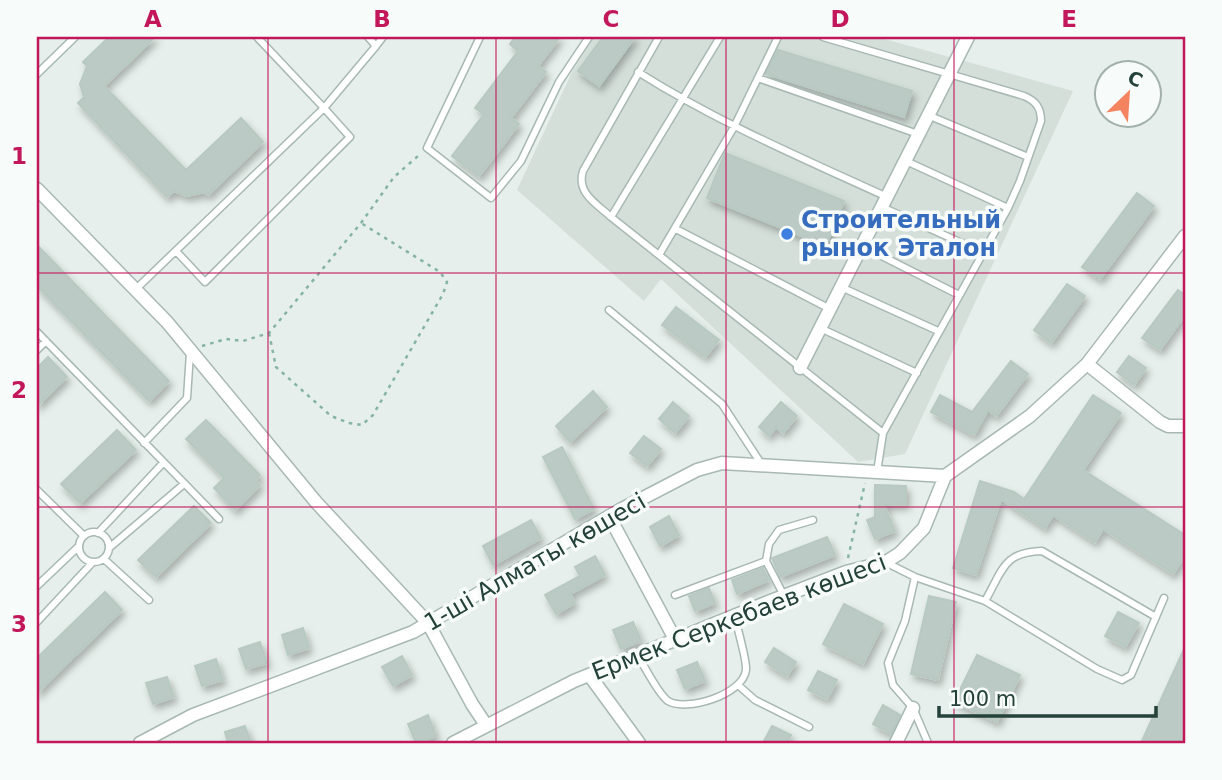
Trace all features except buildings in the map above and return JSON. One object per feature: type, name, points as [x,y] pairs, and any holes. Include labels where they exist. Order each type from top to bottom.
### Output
[{"type":"street","points":[[800,368],[968,37]]},
{"type":"street","points":[[37,189],[167,322],[316,502],[428,623],[486,725]]},
{"type":"street","points":[[945,477],[1030,416],[1087,364],[1185,236]]},
{"type":"street","points":[[1087,364],[1160,422],[1168,426],[1185,426]]},
{"type":"street","name":"1-ші Алматы көшесі","points":[[140,743],[193,715],[413,632],[609,516],[697,470],[722,463],[762,464],[945,477]]},
{"type":"street","name":"Ермек Серкебаев көшесі","points":[[453,743],[590,676],[846,572],[886,562],[901,552],[924,528],[945,477]]},
{"type":"street","points":[[609,516],[676,641]]},
{"type":"street","points":[[590,676],[639,743]]},
{"type":"street","points":[[897,743],[913,708]]},
{"type":"lane","points":[[37,74],[75,37]]},
{"type":"lane","points":[[176,251],[205,282],[350,137],[257,37]]},
{"type":"lane","points":[[368,37],[376,46]]},
{"type":"lane","points":[[136,289],[324,107],[383,37]]},
{"type":"lane","points":[[480,37],[427,148],[491,198],[521,161],[559,82],[589,37]]},
{"type":"lane","points":[[659,37],[580,180],[582,189],[611,217],[883,433]]},
{"type":"lane","points":[[611,217],[720,37]]},
{"type":"lane","points":[[659,255],[734,127],[778,37]]},
{"type":"lane","points":[[823,37],[1024,96],[1040,108],[1041,121],[1008,208],[883,433],[872,471]]},
{"type":"lane","points":[[638,72],[683,101],[984,253]]},
{"type":"lane","points":[[758,78],[920,135]]},
{"type":"lane","points":[[930,116],[1028,157]]},
{"type":"lane","points":[[906,161],[1008,208]]},
{"type":"lane","points":[[676,229],[830,309]]},
{"type":"lane","points":[[862,246],[959,295]]},
{"type":"lane","points":[[841,287],[938,331]]},
{"type":"lane","points":[[609,310],[722,404],[762,464]]},
{"type":"lane","points":[[820,328],[917,373]]},
{"type":"lane","points":[[37,332],[219,519]]},
{"type":"lane","points":[[37,350],[46,341]]},
{"type":"lane","points":[[144,443],[187,398],[190,351]]},
{"type":"lane","points":[[98,533],[163,463]]},
{"type":"lane","points":[[104,559],[109,548],[184,484]]},
{"type":"lane","points":[[37,490],[84,536]]},
{"type":"lane","points":[[784,596],[766,561],[769,544],[779,530],[813,520]]},
{"type":"lane","points":[[37,586],[89,533],[98,533],[105,537],[109,548]]},
{"type":"lane","points":[[79,546],[83,558],[93,562]]},
{"type":"lane","points":[[985,601],[1008,561],[1023,552],[1042,551],[1156,617]]},
{"type":"lane","points":[[37,622],[93,562],[104,559]]},
{"type":"lane","points":[[104,559],[149,600]]},
{"type":"lane","points":[[675,595],[766,561]]},
{"type":"lane","points":[[886,562],[915,578],[985,601],[1097,669],[1122,680],[1131,676],[1164,598]]},
{"type":"lane","points":[[915,578],[905,621],[888,663],[893,685],[913,708],[928,743]]},
{"type":"lane","points":[[638,656],[666,699],[678,705],[723,696],[738,685],[746,670],[735,616]]},
{"type":"lane","points":[[738,685],[755,700],[809,727]]},
{"type":"path","points":[[190,351],[226,339],[243,341],[269,333],[361,223],[394,177],[427,148]]},
{"type":"path","points":[[269,333],[276,367],[331,416],[362,425],[373,415],[443,294],[447,282],[440,272],[361,223]]},
{"type":"path","points":[[846,572],[856,518],[872,471]]},
{"type":"shaded area","name":"Строительный рынок Эталон","points":[[594,37],[877,37],[1073,91],[905,454],[858,462],[661,279],[644,301],[517,190],[572,72]]},
{"type":"place","name":"Строительный рынок Эталон","points":[[787,234]]}]
